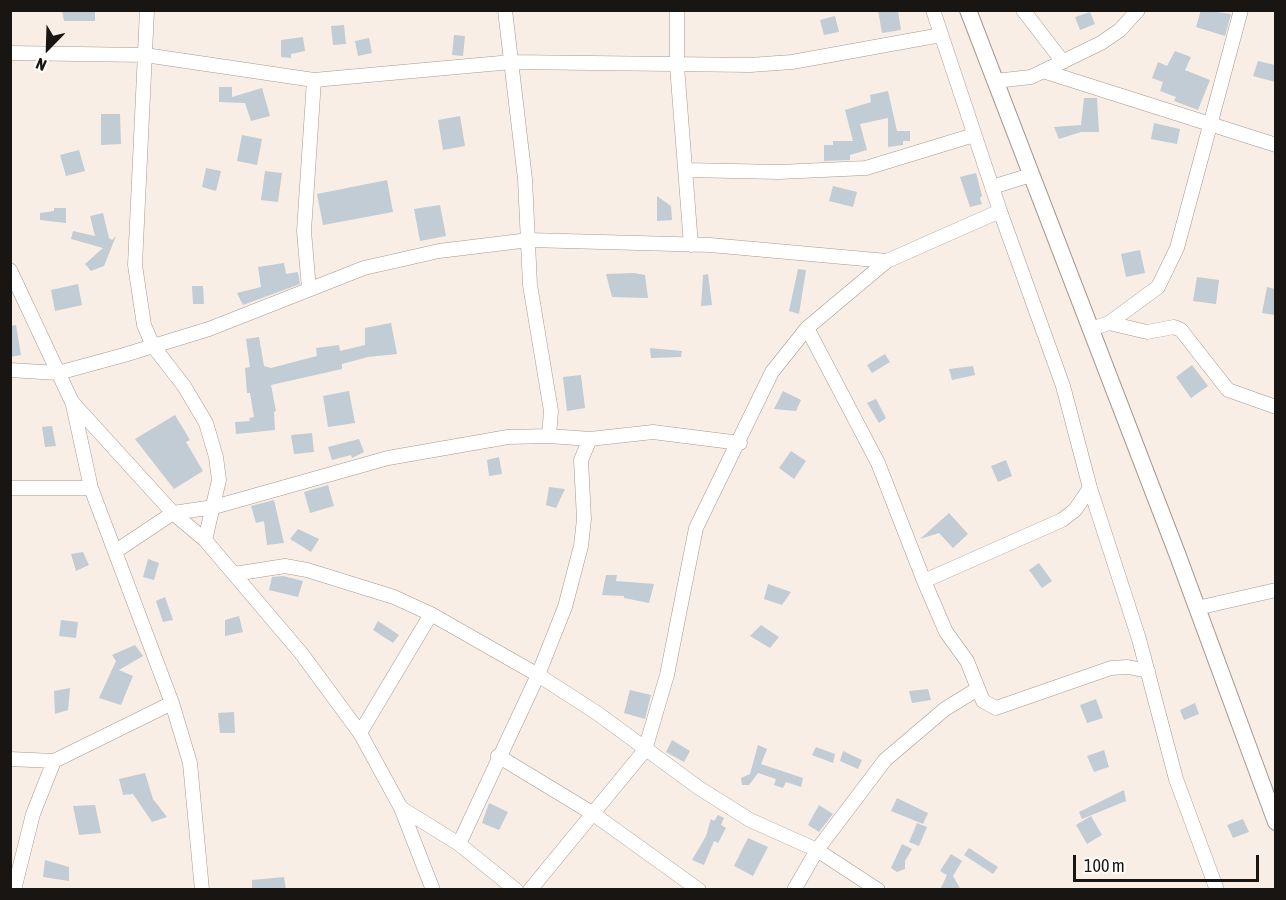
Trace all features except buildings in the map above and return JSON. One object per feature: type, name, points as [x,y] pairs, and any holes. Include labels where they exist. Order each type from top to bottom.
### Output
[{"type":"street","points":[[147,10],[135,266],[144,325],[153,346],[184,386],[206,423],[219,480],[205,540]]},
{"type":"street","points":[[505,10],[525,179],[530,285],[551,411],[549,436]]},
{"type":"street","points":[[677,10],[677,66],[691,245]]},
{"type":"street","points":[[933,10],[1000,211],[1063,386],[1090,488],[1148,671],[1176,779],[1217,890]]},
{"type":"street","points":[[968,10],[1197,608],[1275,822]]},
{"type":"street","points":[[1023,10],[1063,62]]},
{"type":"street","points":[[995,81],[1031,77],[1101,44],[1120,30],[1138,10]]},
{"type":"street","points":[[1091,329],[1109,323],[1158,287],[1177,248],[1241,10]]},
{"type":"street","points":[[10,52],[145,55],[314,80],[512,62],[677,66],[792,62],[941,35]]},
{"type":"street","points":[[1043,71],[1275,145]]},
{"type":"street","points":[[309,290],[304,221],[314,80]]},
{"type":"street","points":[[686,171],[779,172],[866,168],[974,135]]},
{"type":"street","points":[[992,187],[1031,175]]},
{"type":"street","points":[[530,890],[645,750],[667,675],[696,528],[716,484],[740,443],[772,372],[807,328],[887,261],[1000,211]]},
{"type":"street","points":[[10,370],[58,373],[209,329],[364,268],[439,251],[528,240],[691,245],[887,261]]},
{"type":"street","points":[[10,270],[72,402],[91,488],[172,703],[190,763],[202,890]]},
{"type":"street","points":[[1109,323],[1147,332],[1174,327],[1181,330],[1228,390],[1275,407]]},
{"type":"street","points":[[807,328],[878,462],[946,632],[967,661],[976,690],[983,700],[996,708],[1105,669],[1128,667],[1148,671]]},
{"type":"street","points":[[72,402],[173,513],[205,540],[300,653],[360,734],[401,807],[433,890]]},
{"type":"street","points":[[116,551],[173,513],[214,507],[388,458],[508,437],[549,436],[590,439],[653,432],[740,443]]},
{"type":"street","points":[[459,844],[498,756],[538,675],[576,571],[584,519],[581,460],[590,439]]},
{"type":"street","points":[[10,488],[91,488]]},
{"type":"street","points":[[924,581],[1062,520],[1076,510],[1090,488]]},
{"type":"street","points":[[234,574],[285,566],[307,570],[394,597],[431,614],[538,675],[597,713],[699,788],[750,820],[817,850],[878,890]]},
{"type":"street","points":[[1197,608],[1275,590]]},
{"type":"street","points":[[360,734],[431,614]]},
{"type":"street","points":[[794,890],[817,850],[885,760],[945,709],[976,690]]},
{"type":"street","points":[[10,759],[54,761],[172,703]]},
{"type":"street","points":[[498,756],[592,813],[699,890]]},
{"type":"street","points":[[14,890],[33,814],[54,761]]},
{"type":"street","points":[[401,807],[459,844],[516,890]]}]
